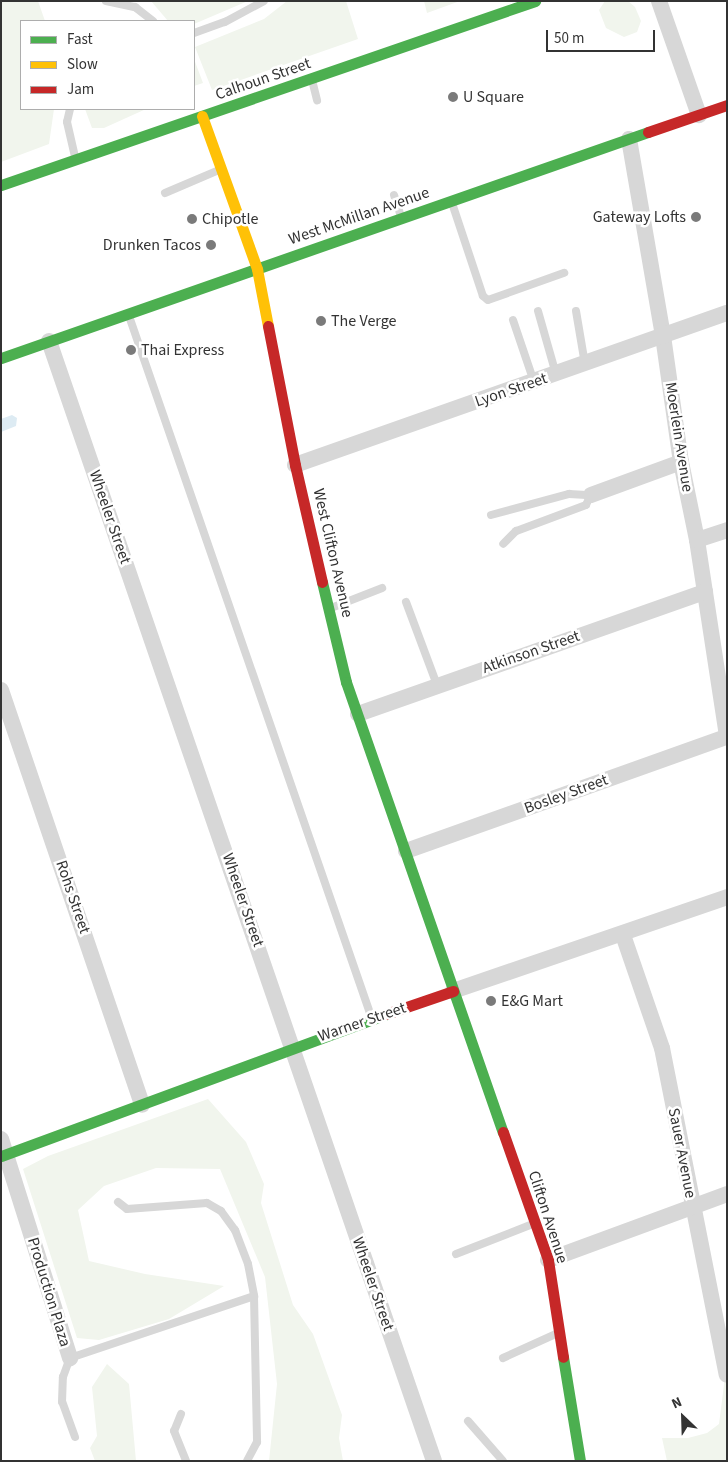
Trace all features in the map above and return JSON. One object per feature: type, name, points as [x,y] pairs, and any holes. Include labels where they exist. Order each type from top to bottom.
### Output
[{"type":"main road","name":"Calhoun Street","points":[[1,185],[536,1]]},
{"type":"main road","name":"West McMillan Avenue","points":[[1,358],[128,312],[727,105]]},
{"type":"main road","name":"West Clifton Avenue","points":[[202,116],[256,268],[295,465],[346,682],[454,991]]},
{"type":"main road","name":"Warner Street","points":[[3,1150],[142,1105],[294,1050],[312,1040],[372,1018],[454,991]]},
{"type":"main road","name":"Clifton Avenue","points":[[454,991],[548,1260],[580,1461]]},
{"type":"street","points":[[658,1],[699,115]]},
{"type":"street","name":"Moerlein Avenue","points":[[628,139],[663,336],[680,462],[697,540],[727,736]]},
{"type":"street","name":"Lyon Street","points":[[295,465],[727,313]]},
{"type":"street","name":"Wheeler Street","points":[[49,341],[434,1461]]},
{"type":"street","points":[[591,495],[680,462]]},
{"type":"street","points":[[697,540],[727,530]]},
{"type":"street","name":"Atkinson Street","points":[[358,714],[705,592]]},
{"type":"street","name":"Rohs Street","points":[[1,690],[142,1105]]},
{"type":"street","name":"Bosley Street","points":[[406,851],[727,736]]},
{"type":"street","name":"Warner Street","points":[[454,991],[623,935],[727,897]]},
{"type":"street","name":"Sauer Avenue","points":[[623,935],[662,1048],[727,1375]]},
{"type":"street","name":"Production Plaza","points":[[3,1150],[70,1358]]},
{"type":"street","points":[[548,1260],[727,1194]]},
{"type":"lane","points":[[106,1],[135,7],[152,20]]},
{"type":"lane","points":[[195,33],[225,22],[264,1]]},
{"type":"lane","points":[[312,79],[317,100]]},
{"type":"lane","points":[[70,110],[67,122],[75,160]]},
{"type":"lane","points":[[164,193],[221,170]]},
{"type":"lane","points":[[394,195],[401,218]]},
{"type":"lane","points":[[451,201],[482,296],[488,300],[564,272]]},
{"type":"lane","points":[[576,310],[585,364]]},
{"type":"lane","points":[[128,312],[372,1018]]},
{"type":"lane","points":[[538,312],[556,374]]},
{"type":"lane","points":[[513,320],[534,382]]},
{"type":"lane","points":[[491,515],[569,494],[591,495],[586,505],[516,531],[503,544]]},
{"type":"lane","points":[[329,608],[382,588]]},
{"type":"lane","points":[[406,602],[437,685]]},
{"type":"lane","points":[[118,1202],[127,1209],[207,1203],[221,1211],[235,1230],[248,1264],[254,1296],[257,1442],[247,1461]]},
{"type":"lane","points":[[456,1254],[535,1224]]},
{"type":"lane","name":"Production Plaza","points":[[70,1358],[254,1296]]},
{"type":"lane","points":[[503,1358],[559,1332]]},
{"type":"lane","points":[[70,1358],[63,1377],[62,1402],[74,1437]]},
{"type":"lane","points":[[181,1414],[174,1431],[186,1461]]},
{"type":"lane","points":[[468,1421],[503,1461]]},
{"type":"shaded area","points":[[1,1],[38,1],[45,20],[20,20],[20,110],[54,110],[49,144],[1,162]]},
{"type":"shaded area","points":[[151,1],[248,1],[195,24],[195,20],[167,20]]},
{"type":"shaded area","points":[[287,1],[346,1],[358,39],[212,90],[195,47],[264,19]]},
{"type":"shaded area","points":[[424,1],[460,1],[427,13]]},
{"type":"shaded area","points":[[605,1],[628,1],[635,7],[641,21],[637,32],[624,37],[606,28],[599,10]]},
{"type":"shaded area","points":[[195,62],[203,83],[195,86]]},
{"type":"shaded area","points":[[85,110],[144,110],[104,128],[92,128]]},
{"type":"shaded area","points":[[12,415],[17,418],[16,426],[1,432],[1,419]]},
{"type":"shaded area","points":[[208,1099],[246,1142],[264,1184],[261,1203],[293,1305],[313,1334],[342,1415],[339,1438],[343,1461],[269,1461],[277,1384],[265,1277],[220,1169],[156,1168],[104,1186],[78,1210],[89,1261],[145,1274],[224,1286],[169,1319],[99,1340],[77,1338],[23,1169],[48,1156]]},
{"type":"shaded area","points":[[727,1361],[727,1461],[667,1461],[662,1438],[688,1438],[707,1433],[719,1424]]},
{"type":"shaded area","points":[[107,1364],[129,1384],[136,1461],[95,1461],[90,1448],[97,1436],[92,1387]]},
{"type":"traffic: fast","points":[[1,185],[535,1]]},
{"type":"traffic: fast","points":[[1,358],[648,132]]},
{"type":"traffic: fast","points":[[322,582],[346,682],[503,1132]]},
{"type":"traffic: fast","points":[[1,1156],[386,1014]]},
{"type":"traffic: fast","points":[[563,1357],[580,1461]]},
{"type":"traffic: slow","points":[[202,116],[257,269],[268,326]]},
{"type":"traffic: jam","points":[[648,132],[727,105]]},
{"type":"traffic: jam","points":[[268,326],[295,465],[322,582]]},
{"type":"traffic: jam","points":[[386,1014],[453,991]]},
{"type":"traffic: jam","points":[[503,1132],[548,1260],[563,1357]]},
{"type":"place","name":"U Square","points":[[453,97]]},
{"type":"place","name":"Gateway Lofts","points":[[696,217]]},
{"type":"place","name":"Chipotle","points":[[192,219]]},
{"type":"place","name":"Drunken Tacos","points":[[211,245]]},
{"type":"place","name":"The Verge","points":[[321,321]]},
{"type":"place","name":"Thai Express","points":[[131,350]]},
{"type":"place","name":"E&G Mart","points":[[491,1001]]}]
